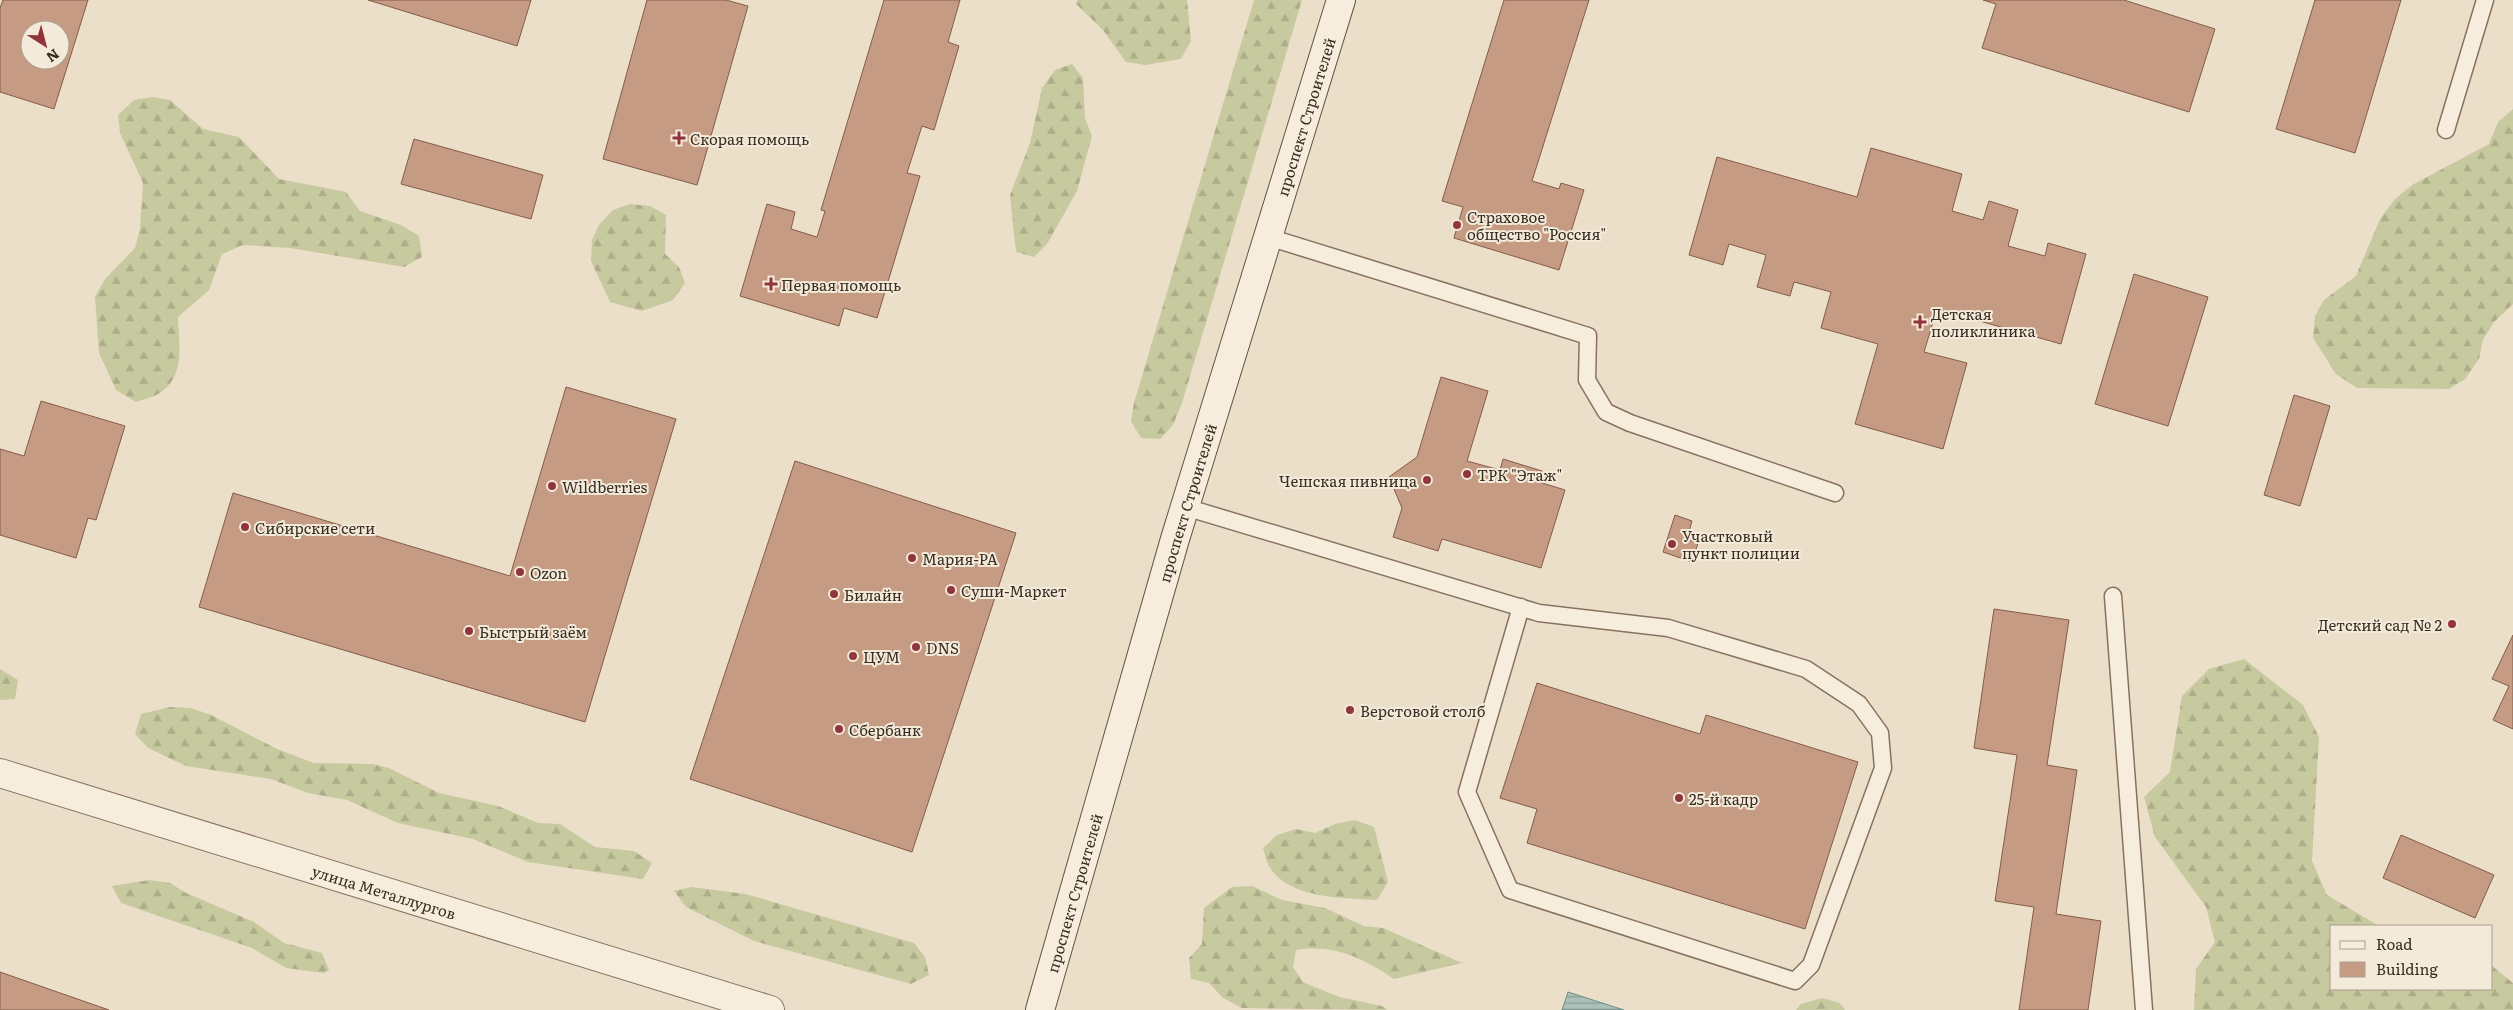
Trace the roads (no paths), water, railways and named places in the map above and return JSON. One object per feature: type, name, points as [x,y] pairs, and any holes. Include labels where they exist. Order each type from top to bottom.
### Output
[{"type":"street","name":"проспект Строителей","points":[[1040,1010],[1185,506],[1341,0]]},
{"type":"street","name":"улица Металлургов","points":[[0,773],[770,1010]]},
{"type":"lane","points":[[2446,130],[2485,0]]},
{"type":"lane","points":[[1268,237],[1588,336],[1587,380],[1606,412],[1835,493]]},
{"type":"lane","points":[[1185,506],[1521,607],[1539,613],[1668,628],[1806,669],[1859,704],[1880,733],[1883,768],[1811,965],[1796,981],[1510,890],[1467,792],[1521,607]]},
{"type":"lane","points":[[2113,596],[2144,1010]]},
{"type":"water","points":[[1568,992],[1624,1010],[1562,1010]]},
{"type":"place","name":"Скорая помощь","points":[[679,138]]},
{"type":"place","name":"Страховое общество \"Россия\"","points":[[1457,225]]},
{"type":"place","name":"Первая помощь","points":[[771,284]]},
{"type":"place","name":"Детская поликлиника","points":[[1920,322]]},
{"type":"place","name":"ТРК \"Этаж\"","points":[[1467,474]]},
{"type":"place","name":"Чешская пивница","points":[[1427,480]]},
{"type":"place","name":"Wildberries","points":[[552,486]]},
{"type":"place","name":"Сибирские сети","points":[[245,527]]},
{"type":"place","name":"Участковый пункт полиции","points":[[1672,544]]},
{"type":"place","name":"Мария-РА","points":[[912,558]]},
{"type":"place","name":"Ozon","points":[[520,572]]},
{"type":"place","name":"Суши-Маркет","points":[[951,590]]},
{"type":"place","name":"Билайн","points":[[834,594]]},
{"type":"place","name":"Детский сад № 2","points":[[2452,624]]},
{"type":"place","name":"Быстрый заём","points":[[469,631]]},
{"type":"place","name":"DNS","points":[[916,647]]},
{"type":"place","name":"ЦУМ","points":[[853,656]]},
{"type":"place","name":"Верстовой столб","points":[[1350,710]]},
{"type":"place","name":"Сбербанк","points":[[839,729]]},
{"type":"place","name":"25-й кадр","points":[[1679,798]]}]
